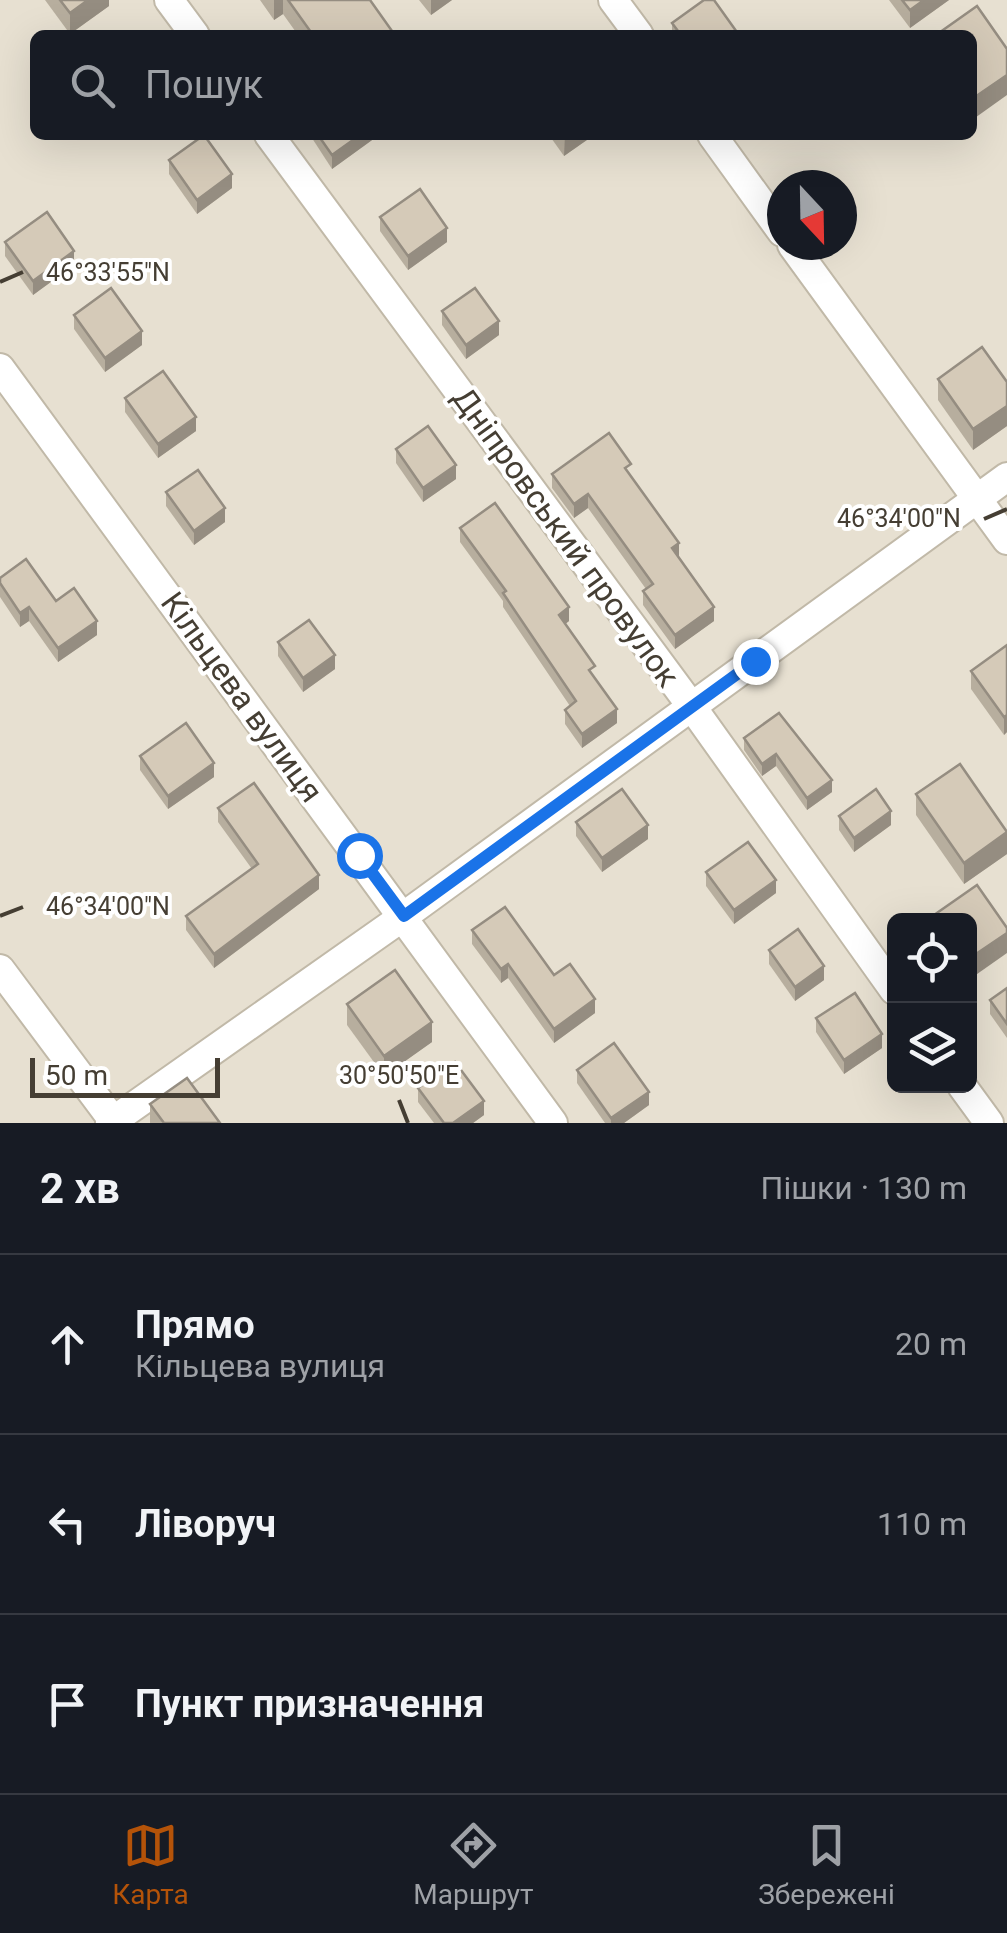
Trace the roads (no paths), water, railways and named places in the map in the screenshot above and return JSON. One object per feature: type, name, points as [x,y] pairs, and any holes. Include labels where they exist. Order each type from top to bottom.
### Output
[{"type":"street","points":[[169,0],[191,30]]},
{"type":"street","points":[[613,0],[634,30]]},
{"type":"street","name":"Дніпровський провулок","points":[[273,140],[692,707],[887,980]]},
{"type":"street","points":[[716,140],[767,211]]},
{"type":"street","points":[[803,260],[1007,540]]},
{"type":"street","name":"Кільцева вулиця","points":[[0,368],[553,1123]]},
{"type":"street","points":[[0,969],[113,1122],[404,916],[1007,477]]},
{"type":"street","points":[[967,1093],[989,1123]]}]
